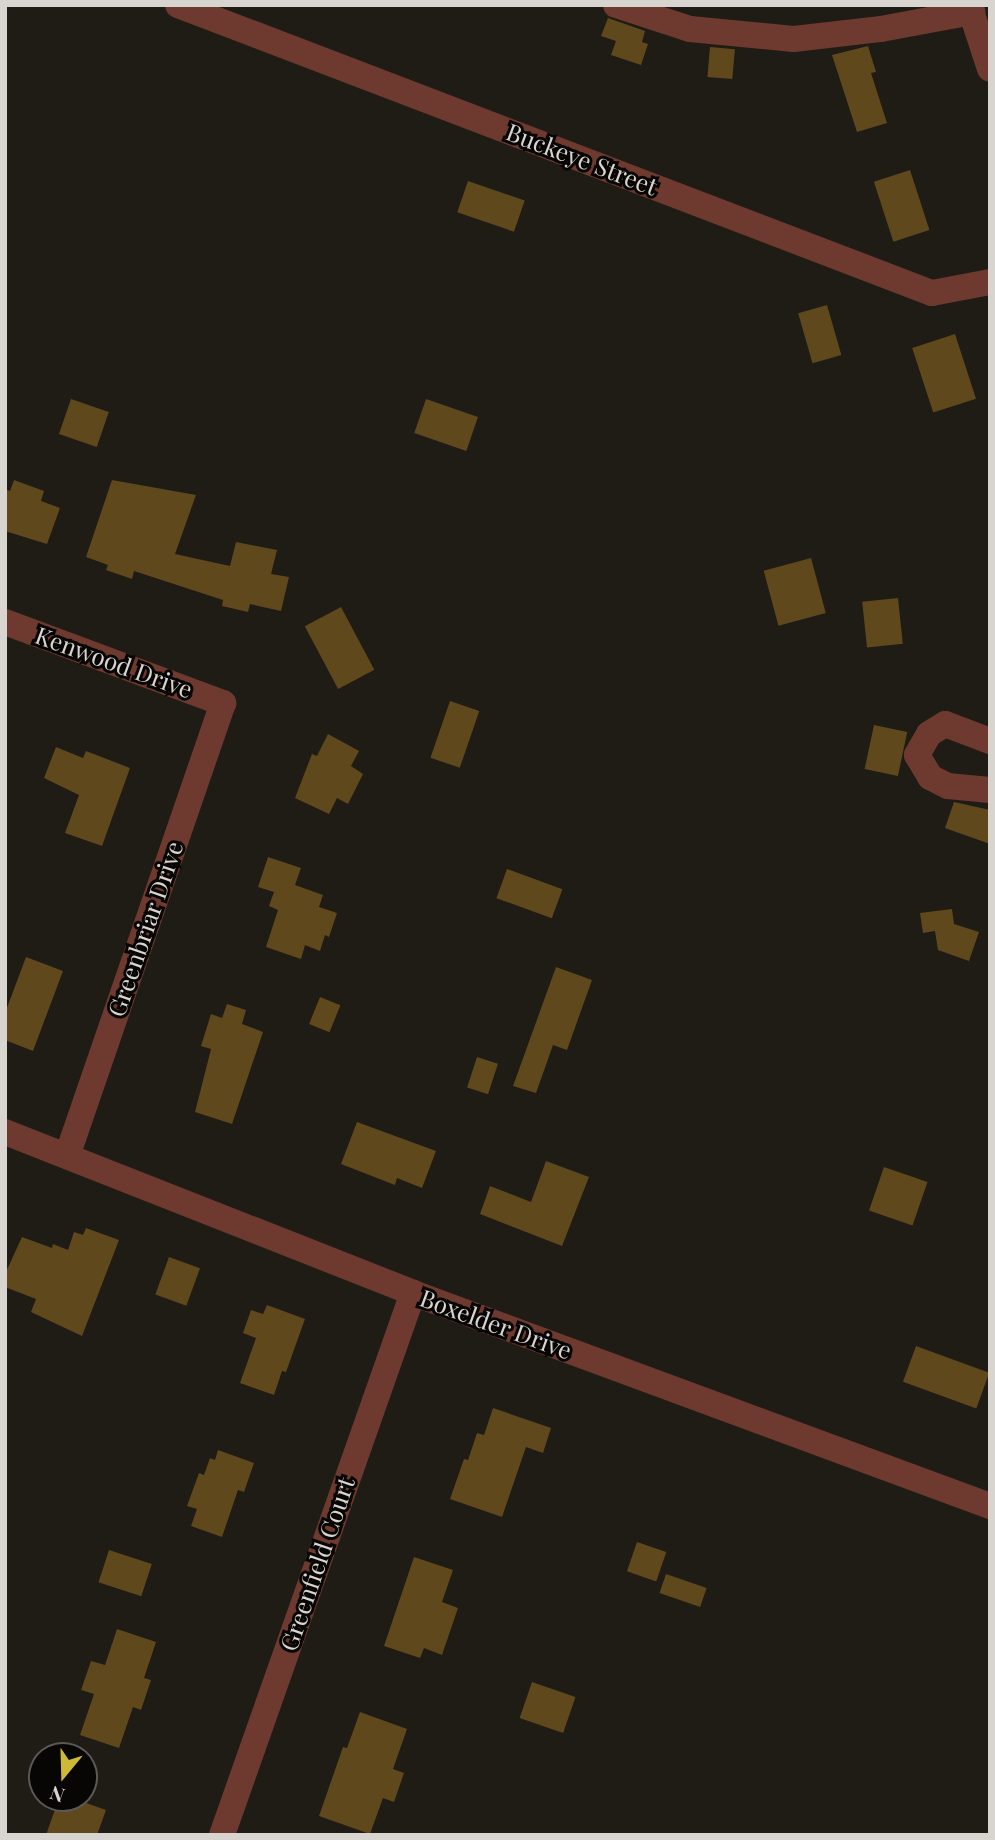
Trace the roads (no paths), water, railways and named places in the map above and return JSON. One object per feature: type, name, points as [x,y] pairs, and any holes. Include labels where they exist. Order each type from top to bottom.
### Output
[{"type":"street","name":"Buckeye Street","points":[[178,5],[932,293],[990,282]]},
{"type":"street","points":[[615,5],[690,29],[794,39],[881,29],[971,9],[990,69]]},
{"type":"street","name":"Kenwood Drive","points":[[5,622],[223,703]]},
{"type":"street","name":"Greenbriar Drive","points":[[67,1155],[223,703]]},
{"type":"street","points":[[990,741],[945,724],[929,734],[917,755],[930,777],[948,786],[990,790]]},
{"type":"street","name":"Boxelder Drive","points":[[5,1132],[413,1293],[990,1506]]},
{"type":"street","name":"Greenfield Court","points":[[222,1835],[413,1293]]}]
